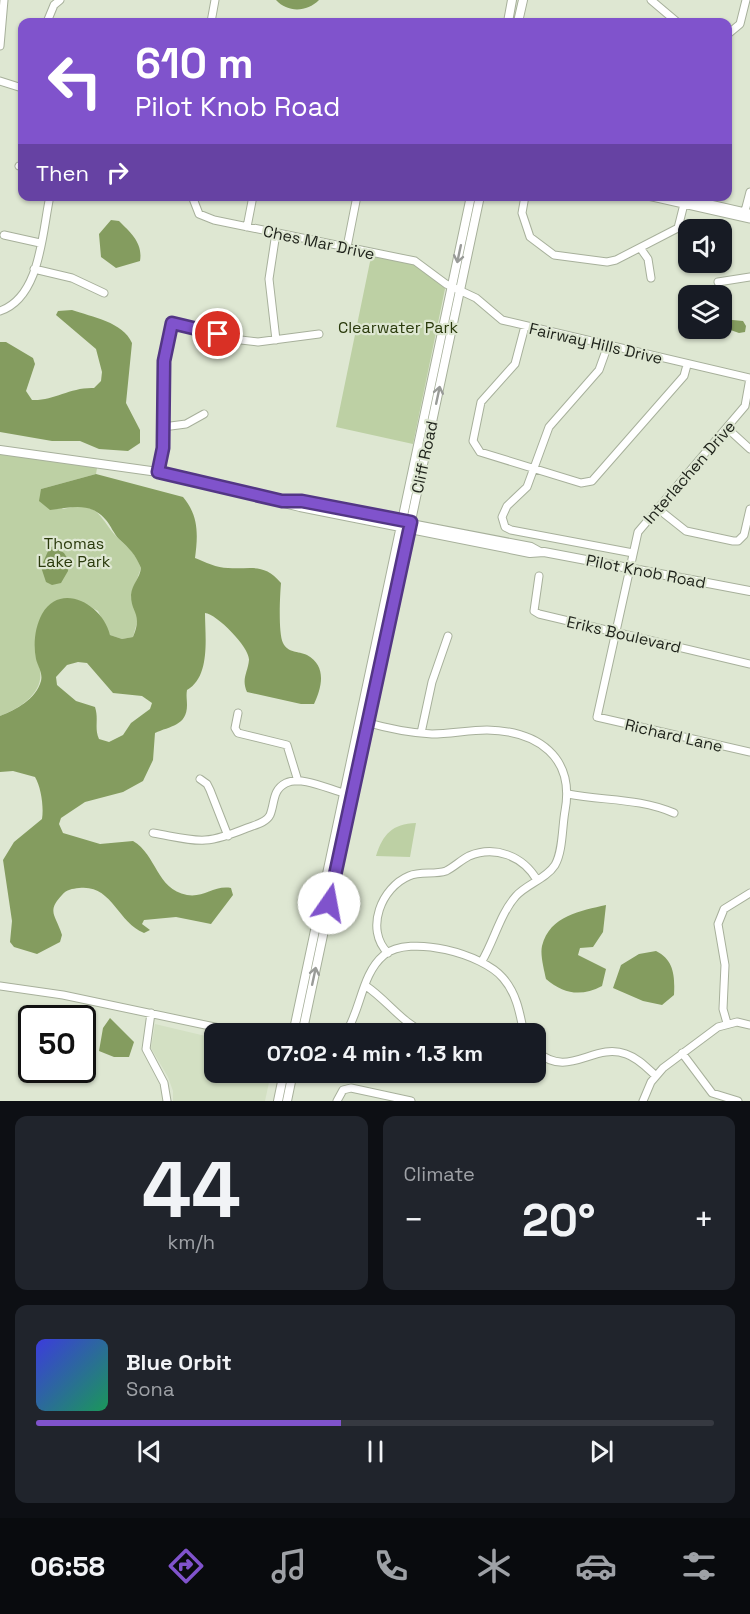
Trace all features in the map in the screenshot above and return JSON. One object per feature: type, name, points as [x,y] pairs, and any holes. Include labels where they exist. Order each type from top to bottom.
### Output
[{"type":"main road","points":[[509,18],[512,0]]},
{"type":"main road","points":[[519,18],[523,0]]},
{"type":"main road","name":"Cliff Road","points":[[456,289],[470,201]]},
{"type":"main road","name":"Cliff Road","points":[[304,1023],[363,721],[456,289],[479,201]]},
{"type":"main road","name":"Pilot Knob Road","points":[[0,450],[158,472],[282,501],[302,501],[530,553],[541,552],[750,591]]},
{"type":"main road","name":"Cliff Road","points":[[296,1023],[348,794]]},
{"type":"main road","points":[[278,1101],[282,1083]]},
{"type":"main road","points":[[287,1101],[291,1083]]},
{"type":"street","points":[[0,46],[4,0]]},
{"type":"street","points":[[49,18],[54,5],[60,0]]},
{"type":"street","points":[[212,18],[215,0]]},
{"type":"street","points":[[651,0],[672,18]]},
{"type":"street","points":[[732,31],[740,24],[746,0]]},
{"type":"street","points":[[0,81],[18,87]]},
{"type":"street","points":[[690,201],[747,215],[750,192]]},
{"type":"street","points":[[0,311],[16,302],[25,293],[34,269],[49,201]]},
{"type":"street","name":"Ches Mar Drive","points":[[194,201],[199,214],[247,227],[415,261],[456,289]]},
{"type":"street","points":[[247,227],[252,201]]},
{"type":"street","points":[[347,247],[356,201]]},
{"type":"street","points":[[524,201],[522,213],[530,237],[554,255],[607,262],[641,249],[678,228],[686,201]]},
{"type":"street","points":[[276,232],[268,279],[276,340]]},
{"type":"street","points":[[4,235],[40,243]]},
{"type":"street","points":[[641,249],[648,259],[651,278]]},
{"type":"street","points":[[34,269],[72,278],[104,293]]},
{"type":"street","points":[[718,282],[750,278]]},
{"type":"street","name":"Fairway Hills Drive","points":[[456,289],[476,298],[502,320],[750,378]]},
{"type":"street","points":[[158,472],[163,427],[164,361],[172,323],[241,340],[276,340],[319,334]]},
{"type":"street","points":[[525,326],[515,364],[481,402],[472,441],[480,452],[581,483],[592,481],[684,376],[687,364]]},
{"type":"street","points":[[608,345],[599,370],[549,427],[527,487],[502,513],[505,527],[633,554]]},
{"type":"street","name":"Interlachen Drive","points":[[597,717],[638,532],[745,406],[750,378]]},
{"type":"street","points":[[163,427],[186,424],[204,414]]},
{"type":"street","points":[[727,429],[750,449]]},
{"type":"street","points":[[657,508],[686,531],[733,541],[744,535],[750,509]]},
{"type":"street","name":"Eriks Boulevard","points":[[539,576],[534,611],[750,664]]},
{"type":"street","points":[[421,733],[432,682],[448,636]]},
{"type":"street","points":[[238,713],[235,728],[238,733],[281,741],[287,745],[298,781]]},
{"type":"street","name":"Richard Lane","points":[[597,717],[750,752]]},
{"type":"street","points":[[363,721],[421,733],[488,730],[534,740],[549,749],[559,761],[567,777],[568,794],[558,859],[552,868],[519,893],[509,905],[482,961]]},
{"type":"street","points":[[200,779],[207,784],[228,836]]},
{"type":"street","points":[[153,833],[204,842],[228,836],[265,821],[270,815],[278,790],[287,783],[298,781],[348,794]]},
{"type":"street","points":[[568,794],[602,800],[642,801],[674,813]]},
{"type":"street","points":[[388,952],[379,934],[378,912],[387,893],[406,877],[444,871],[467,857],[492,852],[517,859],[537,880]]},
{"type":"street","points":[[727,1023],[723,1009],[725,965],[718,924],[724,909],[750,893]]},
{"type":"street","points":[[350,1023],[374,966],[388,952],[414,945],[482,961],[494,969],[510,986],[522,1023]]},
{"type":"street","points":[[0,986],[12,986],[204,1024]]},
{"type":"street","points":[[366,986],[384,999],[407,1023]]},
{"type":"street","points":[[151,1013],[146,1049],[164,1083],[167,1101]]},
{"type":"street","points":[[643,1101],[656,1076],[682,1053],[727,1023],[750,1025]]},
{"type":"street","points":[[546,1058],[565,1063],[604,1052],[621,1052],[636,1059],[656,1076]]},
{"type":"street","points":[[682,1053],[712,1093],[738,1101]]},
{"type":"street","points":[[337,1101],[343,1090],[351,1088],[411,1101]]},
{"type":"shaded area","points":[[276,0],[319,0],[303,9],[292,9]]},
{"type":"shaded area","points":[[111,220],[119,221],[135,239],[140,249],[140,261],[116,268],[101,257],[99,234]]},
{"type":"shaded area","points":[[72,310],[114,325],[128,336],[132,343],[126,403],[140,430],[140,443],[128,451],[99,449],[80,441],[52,441],[0,432],[0,342],[6,342],[33,358],[35,364],[26,391],[32,400],[94,388],[101,381],[102,372],[96,349],[56,315],[58,311]]},
{"type":"shaded area","points":[[732,320],[743,321],[746,326],[745,332],[732,331]]},
{"type":"shaded area","points":[[96,474],[183,497],[195,519],[197,541],[195,558],[224,568],[256,568],[275,576],[281,583],[280,622],[283,643],[290,650],[307,655],[318,665],[321,684],[314,704],[301,704],[247,692],[245,679],[248,655],[239,640],[224,625],[205,613],[206,644],[200,676],[187,690],[186,712],[181,721],[155,733],[153,760],[143,781],[123,792],[85,802],[61,818],[59,824],[63,833],[100,844],[133,841],[147,854],[169,886],[177,892],[199,895],[219,888],[231,888],[233,895],[211,924],[176,917],[144,920],[142,924],[150,930],[144,933],[127,921],[99,892],[90,888],[79,888],[66,892],[54,906],[54,914],[62,935],[60,942],[37,954],[14,947],[10,942],[12,921],[3,860],[14,842],[42,819],[43,809],[35,777],[13,771],[0,772],[0,716],[25,703],[35,693],[41,681],[35,653],[35,636],[42,614],[50,604],[60,599],[70,598],[80,601],[99,614],[110,635],[122,639],[133,637],[137,618],[131,595],[141,568],[132,552],[117,537],[100,514],[80,507],[50,510],[39,501],[41,489]],"holes":[[[78,662],[87,663],[113,693],[142,696],[152,703],[150,709],[131,723],[123,735],[109,742],[99,739],[95,707],[76,701],[57,685],[56,677],[67,665]]]},
{"type":"shaded area","points":[[53,546],[64,553],[69,561],[68,571],[61,583],[52,585],[46,582],[41,567],[49,549]]},
{"type":"shaded area","points":[[606,905],[603,932],[593,947],[580,948],[578,955],[606,969],[602,986],[580,993],[559,988],[546,979],[542,946],[546,936],[552,927],[568,916]]},
{"type":"shaded area","points":[[656,951],[670,964],[674,995],[662,1005],[643,1001],[613,988],[621,965],[639,954]]},
{"type":"shaded area","points":[[110,1018],[134,1042],[129,1057],[114,1057],[99,1051],[103,1028]]},
{"type":"shaded area","points":[[155,1024],[204,1036],[204,1083],[269,1083],[265,1101],[173,1101],[173,1091],[168,1077],[151,1048]]},
{"type":"green space","name":"Clearwater Park","points":[[372,252],[415,261],[446,284],[413,444],[336,427]]},
{"type":"green space","name":"Thomas Lake Park","points":[[0,450],[98,462],[96,474],[41,489],[63,509],[85,507],[98,513],[112,532],[132,552],[141,568],[131,596],[138,619],[133,637],[122,639],[110,635],[98,611],[87,605],[37,661],[40,680],[32,695],[26,702],[0,716]]},
{"type":"green space","points":[[416,823],[410,857],[376,856],[385,836],[401,825]]},
{"type":"route","points":[[218,334],[172,323],[164,361],[163,448],[158,472],[282,501],[302,501],[411,522],[329,903]]}]
